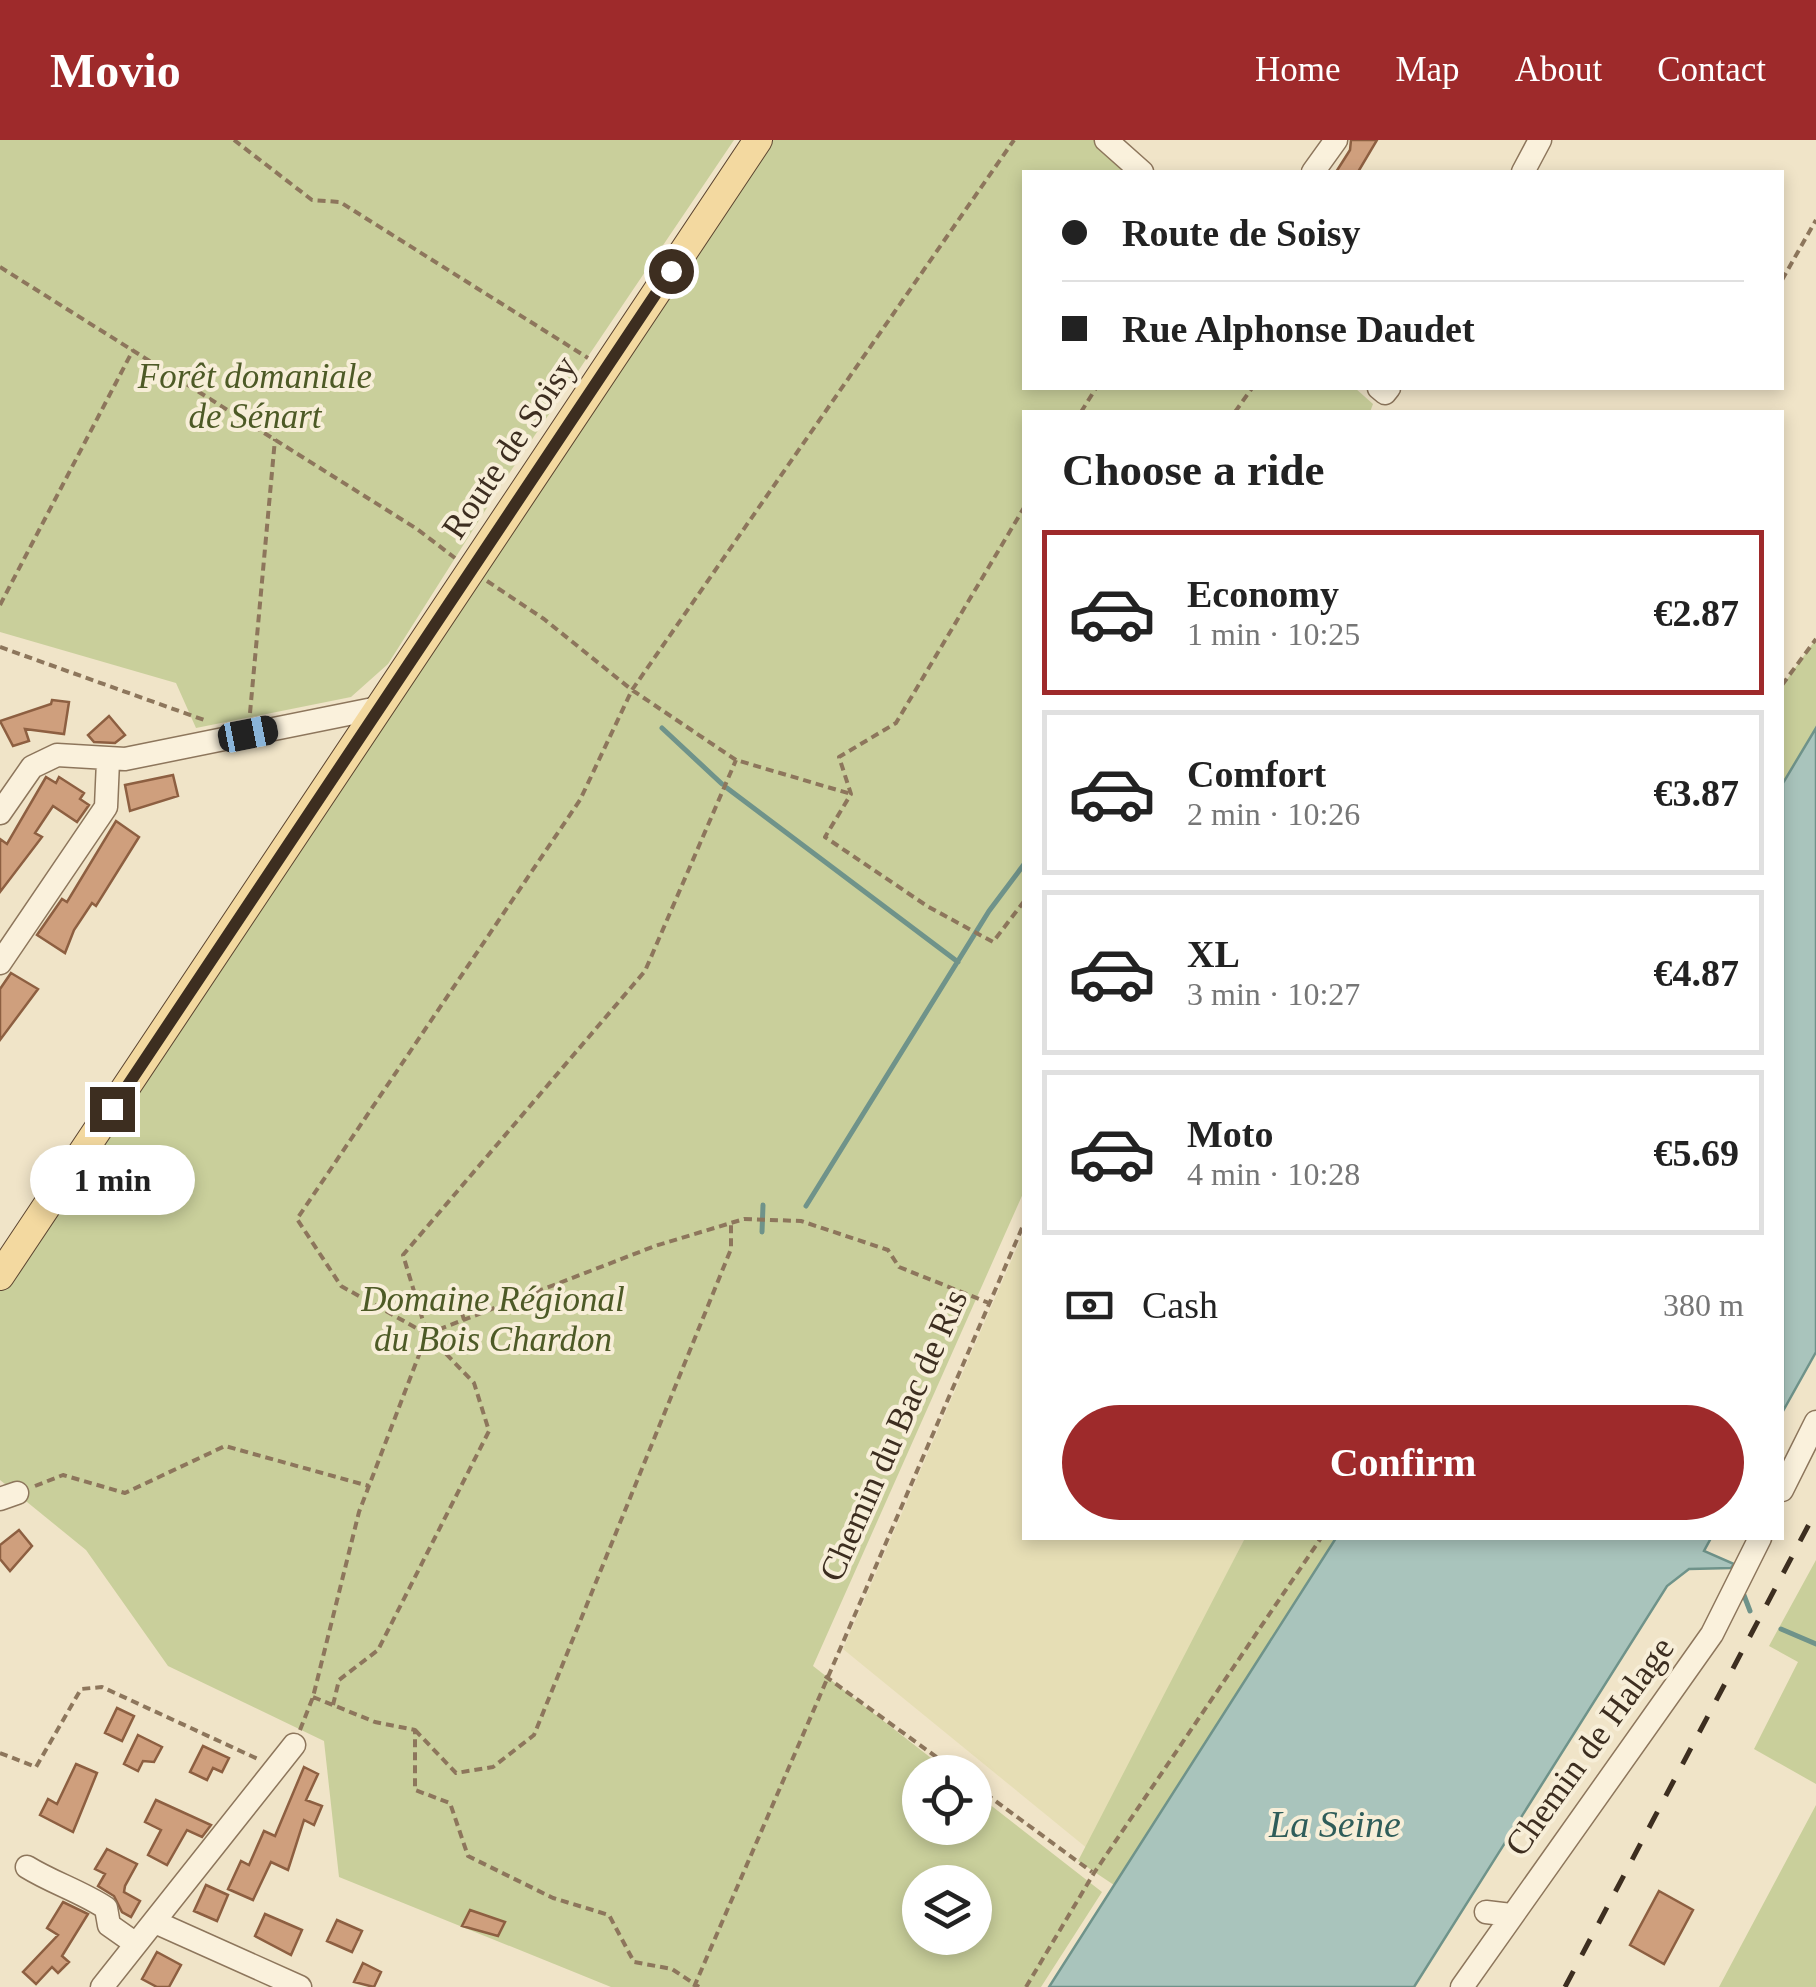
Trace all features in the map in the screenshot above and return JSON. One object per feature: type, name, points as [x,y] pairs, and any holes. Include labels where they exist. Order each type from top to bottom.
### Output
[{"type":"main road","name":"Route de Soisy","points":[[0,1276],[758,140]]},
{"type":"street","points":[[1106,140],[1140,170]]},
{"type":"street","points":[[1314,170],[1336,140]]},
{"type":"street","points":[[1523,170],[1540,140]]},
{"type":"street","points":[[0,812],[32,767],[57,756],[108,761],[378,708]]},
{"type":"street","points":[[0,963],[106,807],[108,761]]},
{"type":"street","points":[[1784,1486],[1816,1422]]},
{"type":"street","name":"Chemin de Halage","points":[[1462,1987],[1712,1634],[1755,1547]]},
{"type":"street","points":[[102,1987],[294,1745]]},
{"type":"street","points":[[27,1867],[56,1884],[73,1886],[106,1908],[109,1925],[136,1944]]},
{"type":"street","points":[[1486,1912],[1512,1914]]},
{"type":"street","points":[[155,1922],[300,1987]]},
{"type":"path","points":[[234,140],[312,200],[340,202],[606,369]]},
{"type":"path","points":[[333,1704],[339,1680],[378,1650],[488,1431],[474,1383],[427,1334],[341,1286],[297,1219],[580,800],[632,690],[1014,140]]},
{"type":"path","points":[[1784,276],[1816,220]]},
{"type":"path","points":[[0,267],[418,530],[544,619],[632,690],[736,760],[851,794]]},
{"type":"path","points":[[0,605],[133,350]]},
{"type":"path","points":[[248,734],[275,440]]},
{"type":"path","points":[[851,794],[838,757],[896,723],[1022,511]]},
{"type":"path","points":[[1784,682],[1816,639]]},
{"type":"path","points":[[0,647],[206,721]]},
{"type":"path","points":[[294,1745],[314,1697],[327,1628],[369,1486],[427,1334],[404,1254],[645,971],[736,760]]},
{"type":"path","points":[[851,794],[825,837],[927,906],[993,942],[1022,904]]},
{"type":"path","points":[[427,1334],[655,1246],[732,1223],[801,1221],[888,1250],[899,1266],[990,1304]]},
{"type":"path","points":[[314,1697],[374,1722],[415,1730],[456,1773],[493,1767],[534,1736],[731,1249],[732,1223]]},
{"type":"path","name":"Chemin du Bac de Ris","points":[[696,1985],[825,1676],[1022,1229]]},
{"type":"path","points":[[456,1290],[464,1320]]},
{"type":"path","points":[[8,1496],[63,1476],[125,1493],[225,1446],[369,1486]]},
{"type":"path","points":[[1026,1987],[1094,1873],[1320,1540]]},
{"type":"path","points":[[825,1676],[933,1755]]},
{"type":"path","points":[[0,1753],[36,1767],[81,1689],[102,1687],[258,1758],[274,1774]]},
{"type":"path","points":[[415,1730],[415,1790],[450,1804],[468,1856],[553,1898],[610,1914],[634,1962],[672,1969],[696,1985]]},
{"type":"path","points":[[992,1798],[1094,1873]]},
{"type":"shaded area","points":[[1022,1236],[1022,1540],[1244,1540],[1088,1849],[992,1771],[992,1755],[973,1755],[843,1649]]},
{"type":"green space","name":"Forêt domaniale de Sénart","points":[[0,140],[734,140],[502,484],[388,664],[351,697],[196,728],[176,683],[0,632]]},
{"type":"green space","name":"Domaine Régional du Bois Chardon","points":[[758,140],[1098,140],[1129,170],[1022,170],[1022,390],[1357,390],[1373,404],[1371,410],[1022,410],[1022,1196],[813,1666],[927,1755],[902,1755],[902,1845],[992,1845],[992,1806],[1102,1892],[1041,1987],[611,1987],[339,1877],[324,1741],[168,1666],[86,1550],[0,1480],[0,1275]]},
{"type":"green space","points":[[1816,639],[1816,728],[1784,781],[1784,684]]},
{"type":"green space","points":[[1244,1540],[1335,1540],[1114,1885],[1078,1861]]},
{"type":"green space","points":[[1816,1560],[1816,1784],[1754,1749],[1798,1662],[1769,1646]]},
{"type":"green space","points":[[1816,1805],[1816,1987],[1719,1987]]},
{"type":"water","points":[[1816,728],[1816,1352],[1784,1409],[1784,781]]},
{"type":"water","name":"La Seine","points":[[1335,1540],[1710,1540],[1704,1551],[1734,1564],[1731,1568],[1689,1569],[1667,1586],[1414,1987],[1049,1987]]},
{"type":"building","points":[[1351,140],[1377,140],[1359,170],[1337,170],[1350,150]]},
{"type":"building","points":[[52,700],[69,702],[64,734],[25,729],[29,741],[13,746],[0,721],[51,704]]},
{"type":"building","points":[[109,716],[125,735],[115,743],[94,742],[88,735]]},
{"type":"building","points":[[173,775],[178,796],[130,811],[125,785]]},
{"type":"building","points":[[46,777],[56,783],[59,777],[84,793],[80,799],[89,805],[77,822],[53,806],[35,833],[42,837],[0,892],[0,839],[7,844]]},
{"type":"building","points":[[116,821],[139,837],[96,906],[92,903],[74,930],[65,953],[37,935],[62,899],[67,902]]},
{"type":"building","points":[[11,973],[38,989],[0,1040],[0,989]]},
{"type":"building","points":[[19,1530],[32,1546],[10,1571],[0,1559],[0,1545]]},
{"type":"building","points":[[117,1708],[134,1716],[122,1741],[105,1733]]},
{"type":"building","points":[[138,1735],[162,1747],[154,1762],[143,1761],[138,1771],[124,1764]]},
{"type":"building","points":[[203,1746],[229,1758],[222,1772],[213,1768],[207,1780],[190,1772]]},
{"type":"building","points":[[76,1764],[97,1773],[73,1832],[40,1815],[48,1799],[57,1804]]},
{"type":"building","points":[[304,1767],[318,1774],[306,1800],[322,1806],[314,1825],[304,1820],[288,1870],[271,1862],[253,1900],[228,1889],[241,1861],[249,1865],[264,1831],[275,1836]]},
{"type":"building","points":[[156,1800],[211,1825],[202,1837],[187,1830],[167,1865],[148,1855],[161,1830],[145,1822]]},
{"type":"building","points":[[107,1849],[137,1864],[124,1892],[140,1901],[131,1917],[122,1912],[114,1896],[98,1886],[105,1874],[95,1869]]},
{"type":"building","points":[[206,1885],[228,1895],[217,1921],[194,1911]]},
{"type":"building","points":[[1659,1891],[1693,1910],[1664,1964],[1630,1945]]},
{"type":"building","points":[[63,1902],[88,1914],[62,1956],[69,1962],[58,1973],[52,1967],[36,1984],[23,1972],[58,1935],[47,1928]]},
{"type":"building","points":[[470,1910],[505,1922],[498,1936],[462,1926]]},
{"type":"building","points":[[265,1914],[302,1930],[291,1955],[255,1936]]},
{"type":"building","points":[[337,1920],[362,1931],[352,1952],[327,1941]]},
{"type":"building","points":[[157,1952],[181,1965],[169,1987],[157,1987],[142,1979]]},
{"type":"building","points":[[363,1963],[381,1972],[374,1987],[354,1982]]},
{"type":"waterway","points":[[662,728],[722,784]]},
{"type":"waterway","points":[[727,788],[958,962]]},
{"type":"waterway","points":[[806,1206],[989,911],[1022,867]]},
{"type":"waterway","points":[[762,1232],[763,1205]]},
{"type":"waterway","points":[[1742,1590],[1750,1611]]},
{"type":"waterway","points":[[1781,1629],[1816,1644]]},
{"type":"railway","points":[[1565,1987],[1816,1511]]},
{"type":"route","points":[[112,1109],[671,271]]}]
